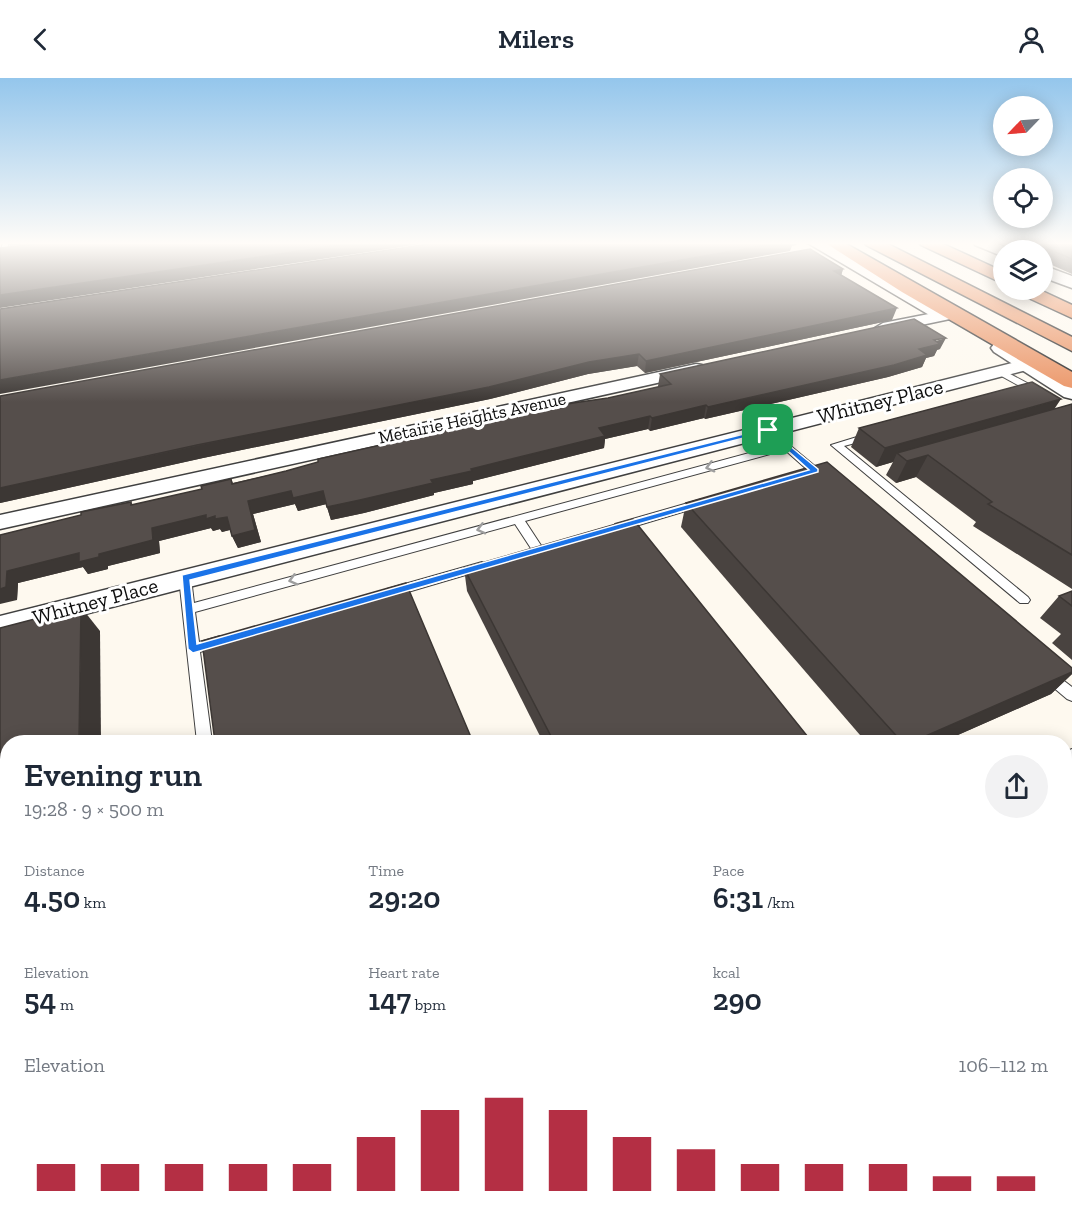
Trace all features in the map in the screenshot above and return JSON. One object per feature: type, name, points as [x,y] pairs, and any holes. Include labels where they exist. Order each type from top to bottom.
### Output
[{"type":"highway","points":[[920,295],[1068,386]]},
{"type":"highway","points":[[924,295],[1072,368]]},
{"type":"highway","points":[[976,295],[1072,345]]},
{"type":"highway","points":[[1001,295],[1072,332]]},
{"type":"highway","points":[[1047,300],[1072,312]]},
{"type":"street","points":[[910,295],[1068,386]]},
{"type":"street","points":[[863,333],[944,315]]},
{"type":"street","name":"Whitney Place","points":[[0,626],[1028,364]]},
{"type":"street","name":"Metairie Heights Avenue","points":[[0,522],[712,365]]},
{"type":"lane","points":[[999,371],[1037,392]]},
{"type":"lane","points":[[1025,396],[1068,386]]},
{"type":"lane","points":[[768,430],[787,446],[809,472],[833,486]]},
{"type":"lane","points":[[881,433],[836,445],[878,473],[1024,600]]},
{"type":"lane","points":[[189,609],[787,446]]},
{"type":"lane","points":[[604,531],[715,499]]},
{"type":"lane","points":[[518,519],[538,550]]},
{"type":"lane","points":[[377,596],[492,563]]},
{"type":"lane","points":[[185,578],[203,735]]},
{"type":"lane","points":[[193,649],[228,639]]},
{"type":"lane","points":[[1036,664],[1072,696]]},
{"type":"building","points":[[90,295],[481,295],[0,380],[0,309]]},
{"type":"building","points":[[554,295],[876,295],[897,308],[646,361],[639,354],[589,362],[489,387],[197,445],[0,488],[0,396]]},
{"type":"building","points":[[914,319],[946,338],[934,340],[940,344],[919,349],[927,355],[894,365],[708,407],[706,405],[599,428],[605,436],[431,480],[433,483],[327,507],[323,491],[293,498],[291,491],[248,501],[255,530],[232,536],[227,517],[215,519],[215,516],[206,519],[206,515],[152,528],[153,540],[99,554],[99,557],[79,562],[79,553],[7,571],[6,587],[0,589],[0,535],[81,515],[81,512],[131,502],[131,505],[202,489],[201,486],[231,479],[232,484],[318,462],[318,459],[510,416],[671,384],[660,374]]},
{"type":"building","points":[[1032,382],[1061,399],[885,448],[859,428]]},
{"type":"building","points":[[1072,404],[1072,555],[988,504],[992,502],[928,455],[907,461],[897,453]]},
{"type":"building","points":[[827,462],[1072,668],[1072,672],[928,735],[896,735],[686,503]]},
{"type":"building","points":[[633,519],[806,735],[550,735],[464,568]]},
{"type":"building","points":[[406,583],[470,735],[214,735],[202,641]]},
{"type":"building","points":[[1072,591],[1072,606],[1059,596]]},
{"type":"building","points":[[81,607],[79,735],[0,735],[0,628]]},
{"type":"route","points":[[768,430],[815,471],[193,649],[185,578],[768,430]]}]
